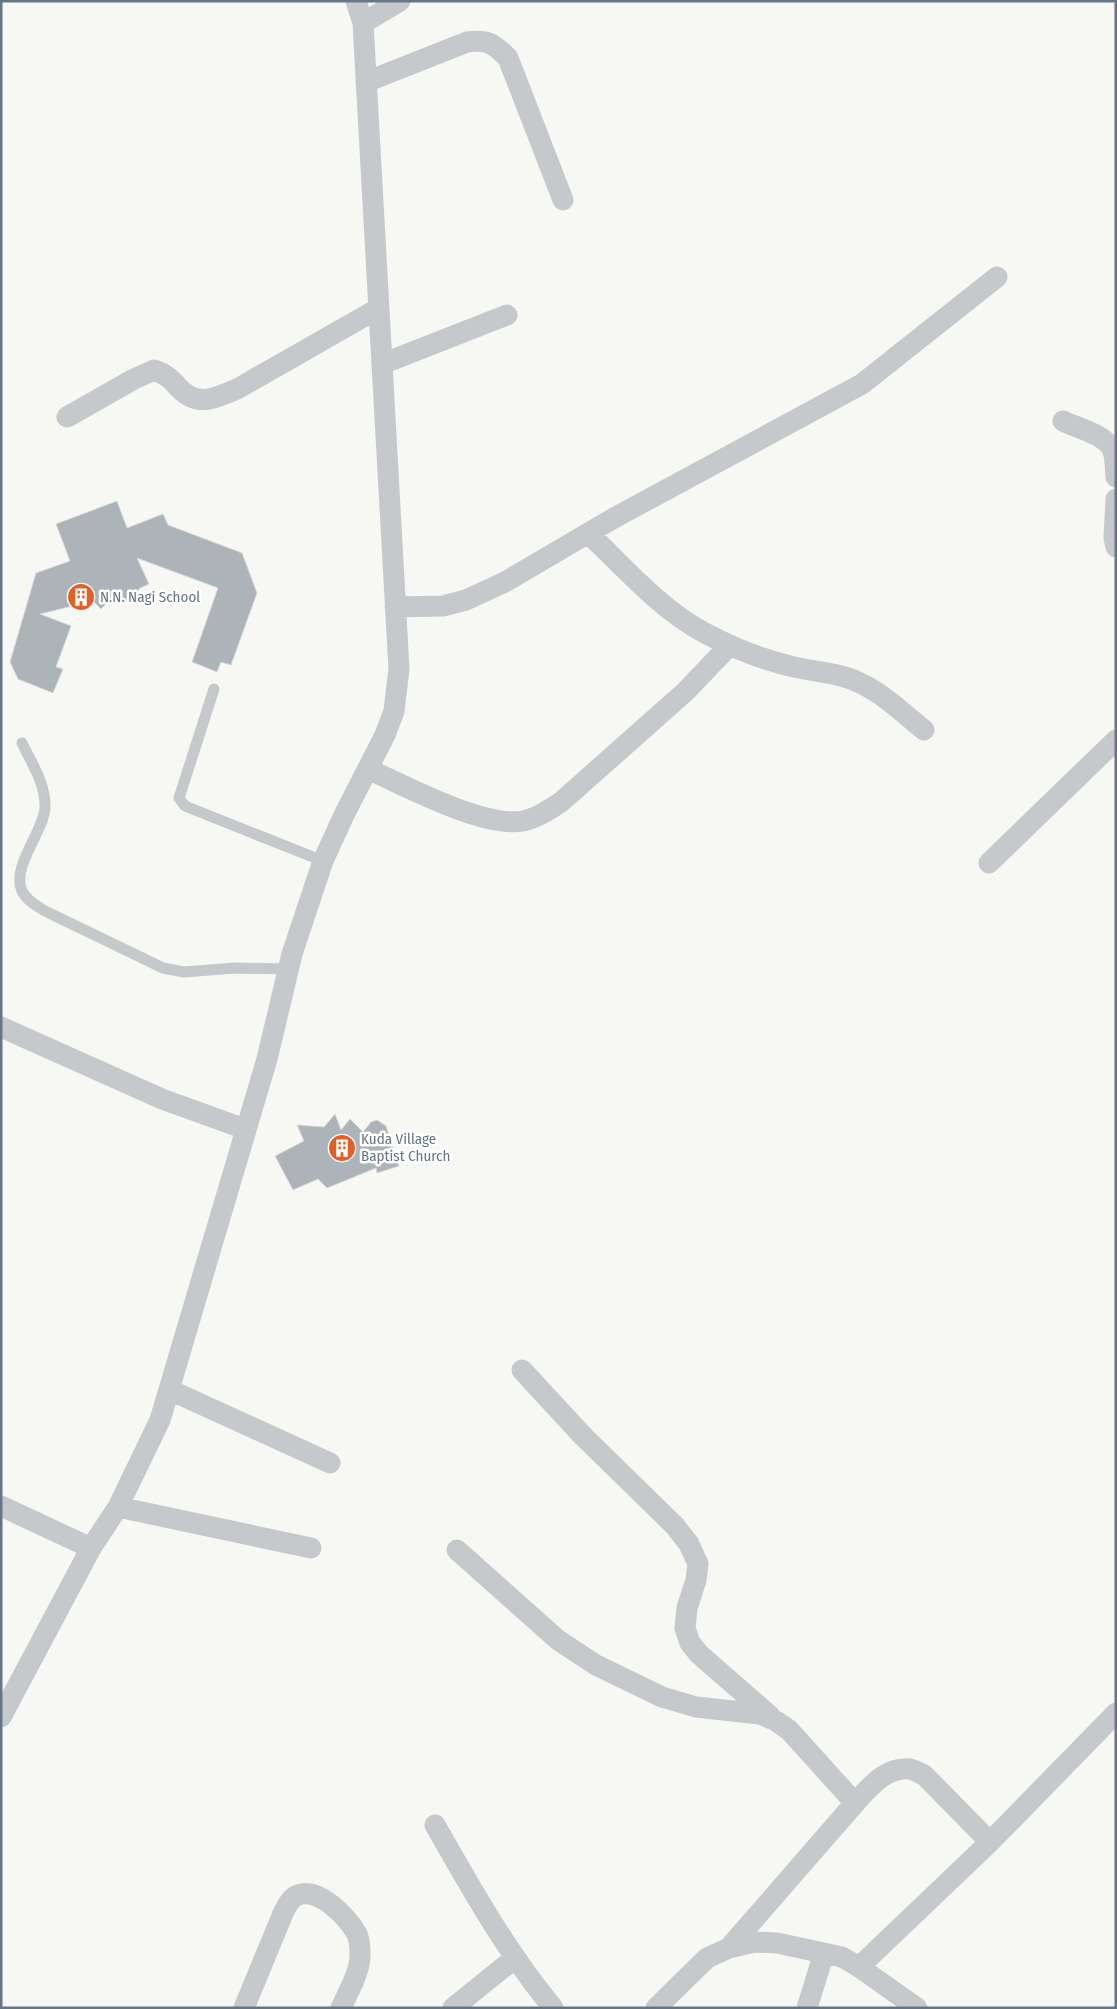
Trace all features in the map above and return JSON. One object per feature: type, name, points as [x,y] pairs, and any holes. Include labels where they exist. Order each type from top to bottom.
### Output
[{"type":"street","points":[[1,1717],[91,1548],[118,1507],[160,1420],[267,1059],[287,969],[323,860],[385,736],[394,711],[399,669],[363,23],[356,1]]},
{"type":"street","points":[[363,23],[400,1]]},
{"type":"street","points":[[366,82],[467,42],[481,40],[496,46],[508,58],[563,200]]},
{"type":"street","points":[[395,607],[443,606],[466,600],[505,582],[588,533],[862,384],[996,277]]},
{"type":"street","points":[[67,417],[134,379],[154,370],[167,374],[193,400],[208,400],[219,397],[237,390],[379,308]]},
{"type":"street","points":[[382,364],[507,314]]},
{"type":"street","points":[[1063,421],[1101,438],[1112,448],[1116,477]]},
{"type":"street","points":[[1116,500],[1114,538],[1116,547]]},
{"type":"street","points":[[588,533],[657,598],[702,631],[730,645],[793,667],[846,677],[861,683],[878,693],[924,730]]},
{"type":"street","points":[[368,769],[469,813],[503,822],[523,821],[539,816],[561,802],[685,692],[730,645]]},
{"type":"street","points":[[989,863],[1116,740]]},
{"type":"street","points":[[1,1027],[162,1099],[246,1129]]},
{"type":"street","points":[[522,1370],[583,1436],[675,1526],[689,1544],[698,1564],[696,1580],[687,1608],[685,1628],[690,1642],[698,1654],[789,1730],[855,1803]]},
{"type":"street","points":[[170,1390],[330,1463]]},
{"type":"street","points":[[1,1506],[91,1548]]},
{"type":"street","points":[[118,1507],[311,1548]]},
{"type":"street","points":[[457,1550],[558,1640],[596,1665],[662,1697],[696,1706],[760,1714],[776,1721]]},
{"type":"street","points":[[859,1966],[990,1842],[1116,1713]]},
{"type":"street","points":[[729,1948],[855,1803],[877,1781],[891,1771],[910,1769],[924,1775],[990,1842]]},
{"type":"street","points":[[435,1825],[514,1958],[553,2008]]},
{"type":"street","points":[[244,2008],[284,1910],[294,1896],[304,1893],[313,1894],[334,1907],[357,1935],[361,1954],[358,1968],[341,2008]]},
{"type":"street","points":[[656,2008],[707,1958],[729,1948],[754,1942],[777,1943],[842,1957],[859,1966],[917,2008]]},
{"type":"street","points":[[808,2008],[824,1953]]},
{"type":"street","points":[[453,2008],[514,1958]]},
{"type":"lane","points":[[214,689],[179,798],[181,802],[185,806],[323,860]]},
{"type":"lane","points":[[22,743],[40,778],[45,801],[41,822],[21,872],[22,892],[30,902],[45,912],[163,968],[184,972],[234,968],[287,969]]},
{"type":"building","name":"N.N. Nagi School","points":[[117,501],[127,528],[163,514],[168,525],[242,553],[257,593],[231,665],[221,662],[217,672],[192,662],[218,588],[137,558],[149,584],[140,588],[131,601],[107,603],[101,609],[93,601],[40,614],[71,626],[56,667],[63,669],[53,693],[18,679],[10,662],[36,573],[70,561],[56,524]]},
{"type":"building","name":"Kuda Village Baptist Church","points":[[335,1114],[341,1130],[350,1119],[363,1132],[371,1122],[377,1120],[386,1126],[399,1166],[377,1173],[376,1168],[327,1188],[318,1179],[293,1190],[275,1156],[304,1141],[297,1125],[324,1127]]},
{"type":"place","name":"N.N. Nagi School","points":[[81,597]]},
{"type":"place","name":"Kuda Village Baptist Church","points":[[342,1148]]}]
